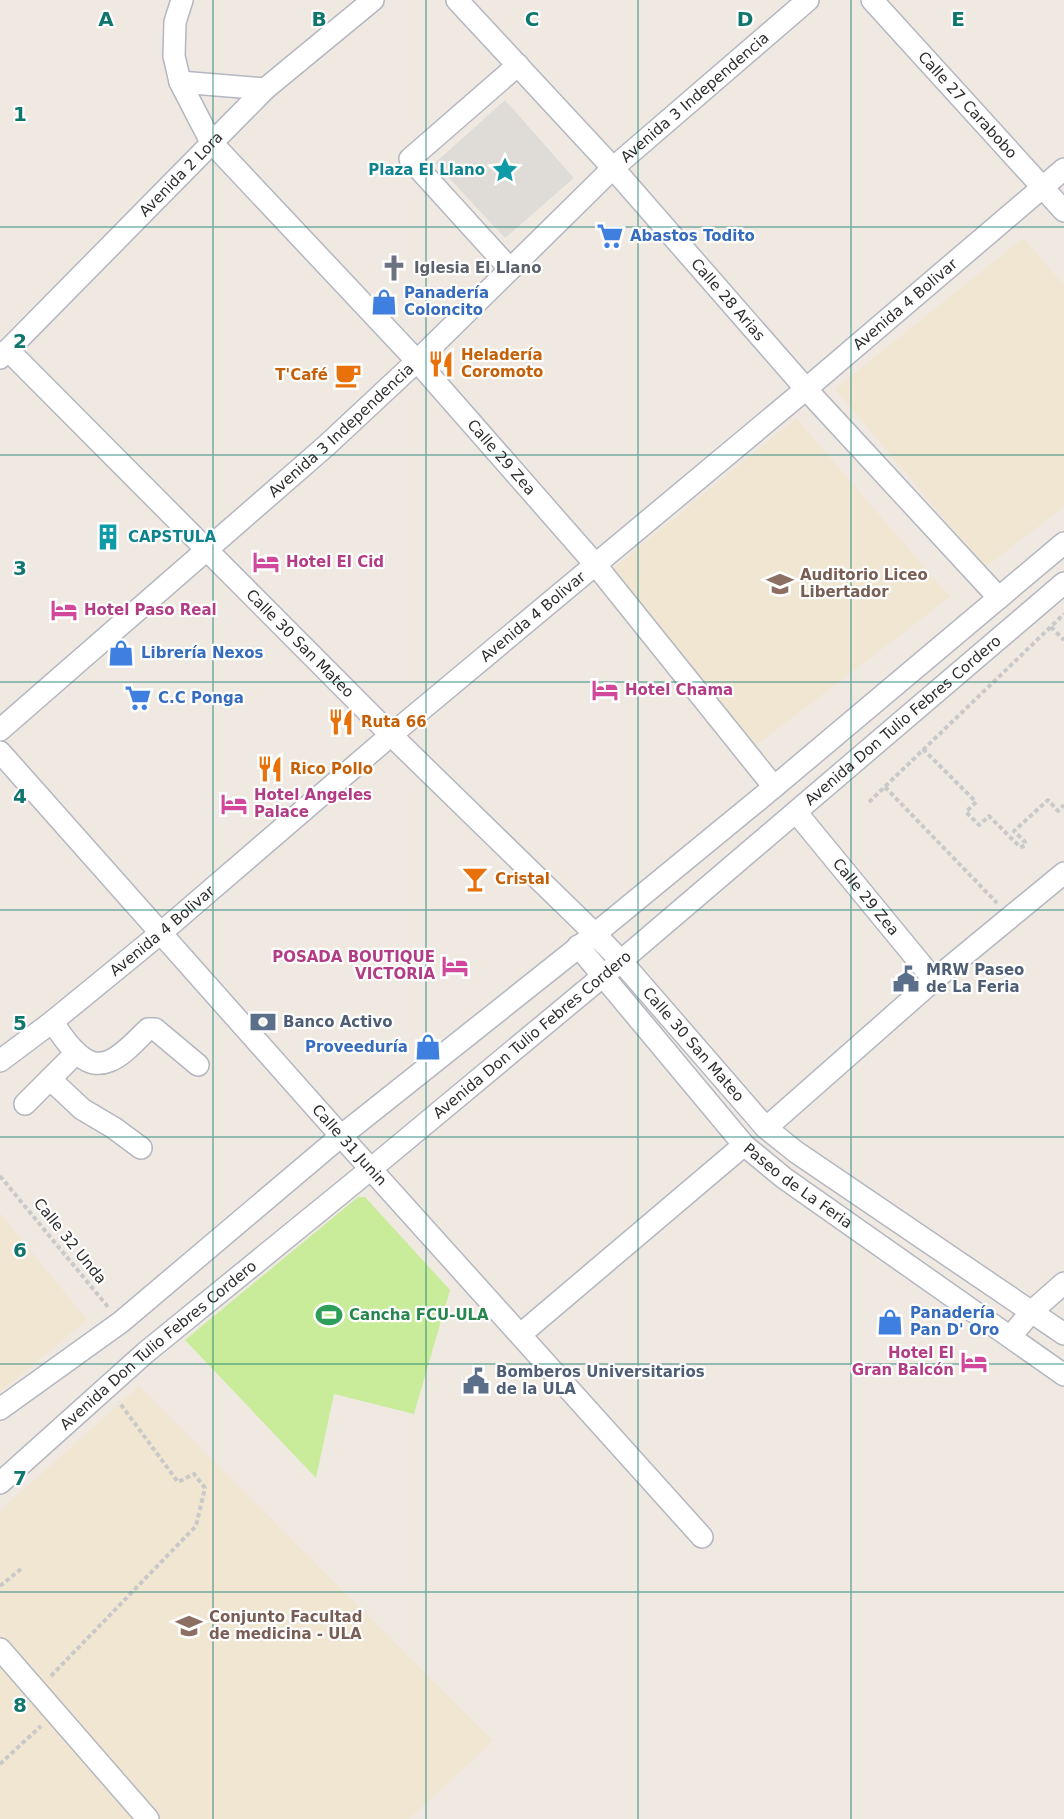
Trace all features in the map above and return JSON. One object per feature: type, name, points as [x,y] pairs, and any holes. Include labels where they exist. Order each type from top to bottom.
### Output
[{"type":"street","name":"Calle 29 Zea","points":[[182,0],[175,22],[174,56],[180,82],[212,142],[417,361],[595,564],[774,787]]},
{"type":"street","name":"Avenida 2 Lora","points":[[4,354],[265,89],[373,0]]},
{"type":"street","name":"Calle 28 Arias","points":[[457,0],[613,168],[806,389],[999,598]]},
{"type":"street","name":"Avenida 3 Independencia","points":[[0,730],[327,445],[417,361],[613,168],[808,0]]},
{"type":"street","name":"Calle 27 Carabobo","points":[[872,0],[1064,211]]},
{"type":"street","points":[[510,269],[410,159],[518,65]]},
{"type":"street","points":[[180,82],[265,89]]},
{"type":"street","name":"Avenida 4 Bolivar","points":[[0,1062],[162,932],[391,735],[806,389],[1064,169]]},
{"type":"street","name":"Calle 30 San Mateo","points":[[4,354],[208,550],[391,735],[587,940],[621,961],[766,1128]]},
{"type":"street","name":"Avenida Don Tulio Febres Cordero","points":[[0,1409],[121,1322],[341,1136],[774,787],[1064,543]]},
{"type":"street","name":"Avenida Don Tulio Febres Cordero","points":[[0,1484],[145,1353],[621,961],[1064,583]]},
{"type":"street","name":"Calle 31 Junin","points":[[0,752],[702,1537]]},
{"type":"street","name":"Calle 29 Zea","points":[[796,812],[934,981]]},
{"type":"street","points":[[766,1128],[934,981],[1064,873]]},
{"type":"street","name":"Paseo de La Feria","points":[[587,940],[603,975],[744,1145],[784,1178],[1064,1375]]},
{"type":"street","points":[[52,1022],[76,1053],[100,1065],[114,1060],[148,1029],[155,1029],[198,1065]]},
{"type":"street","points":[[25,1104],[76,1053]]},
{"type":"street","points":[[50,1079],[82,1109],[141,1148]]},
{"type":"street","name":"Paseo de La Feria","points":[[766,1128],[796,1152],[1064,1334]]},
{"type":"street","points":[[521,1334],[744,1145]]},
{"type":"street","points":[[1011,1336],[1031,1312],[1064,1283]]},
{"type":"street","points":[[0,1649],[54,1714],[148,1819]]},
{"type":"path","points":[[869,802],[1064,614]]},
{"type":"path","points":[[1051,627],[1064,640]]},
{"type":"path","points":[[923,749],[976,802],[966,812],[979,825],[989,816],[1020,847],[1024,847],[1025,842],[1014,831],[1048,800],[1058,810],[1064,805]]},
{"type":"path","points":[[885,786],[1003,908]]},
{"type":"path","name":"Calle 32 Unda","points":[[0,1176],[121,1322]]},
{"type":"path","points":[[36,1692],[196,1526],[201,1507],[205,1488],[194,1474],[178,1482],[108,1387]]},
{"type":"path","points":[[0,1586],[21,1569]]},
{"type":"path","points":[[0,1764],[54,1714]]},
{"type":"shaded area","name":"Plaza El Llano","points":[[505,100],[574,178],[505,238],[435,163]]},
{"type":"shaded area","name":"Auditorio Liceo Libertador","points":[[1023,238],[1064,285],[1064,507],[985,567],[835,389]]},
{"type":"shaded area","name":"Auditorio Liceo Libertador","points":[[796,418],[950,597],[756,745],[610,571]]},
{"type":"shaded area","points":[[0,1213],[87,1320],[0,1392]]},
{"type":"shaded area","name":"Conjunto Facultad de medicina - ULA","points":[[139,1386],[493,1741],[409,1819],[0,1819],[0,1511]]},
{"type":"green space","name":"Cancha FCU-ULA","points":[[358,1197],[365,1197],[450,1290],[414,1414],[334,1394],[316,1478],[185,1340]]},
{"type":"place","name":"Plaza El Llano","points":[[505,170]]},
{"type":"place","name":"Abastos Todito","points":[[610,236]]},
{"type":"place","name":"Iglesia El Llano","points":[[394,268]]},
{"type":"place","name":"Panadería Coloncito","points":[[384,302]]},
{"type":"place","name":"Heladería Coromoto","points":[[441,364]]},
{"type":"place","name":"T'Café","points":[[348,375]]},
{"type":"place","name":"CAPSTULA","points":[[108,537]]},
{"type":"place","name":"Hotel El Cid","points":[[266,562]]},
{"type":"place","name":"Auditorio Liceo Libertador","points":[[780,584]]},
{"type":"place","name":"Hotel Paso Real","points":[[64,610]]},
{"type":"place","name":"Librería Nexos","points":[[121,653]]},
{"type":"place","name":"Hotel Chama","points":[[605,690]]},
{"type":"place","name":"C.C Ponga","points":[[138,698]]},
{"type":"place","name":"Ruta 66","points":[[341,722]]},
{"type":"place","name":"Rico Pollo","points":[[270,769]]},
{"type":"place","name":"Hotel Angeles Palace","points":[[234,804]]},
{"type":"place","name":"Cristal","points":[[475,879]]},
{"type":"place","name":"POSADA BOUTIQUE VICTORIA","points":[[455,966]]},
{"type":"place","name":"MRW Paseo de La Feria","points":[[906,979]]},
{"type":"place","name":"Banco Activo","points":[[263,1022]]},
{"type":"place","name":"Proveeduría","points":[[428,1047]]},
{"type":"place","name":"Cancha FCU-ULA","points":[[329,1315]]},
{"type":"place","name":"Panadería Pan D' Oro","points":[[890,1322]]},
{"type":"place","name":"Hotel El Gran Balcón","points":[[974,1362]]},
{"type":"place","name":"Bomberos Universitarios de la ULA","points":[[476,1381]]},
{"type":"place","name":"Conjunto Facultad de medicina - ULA","points":[[189,1626]]}]
